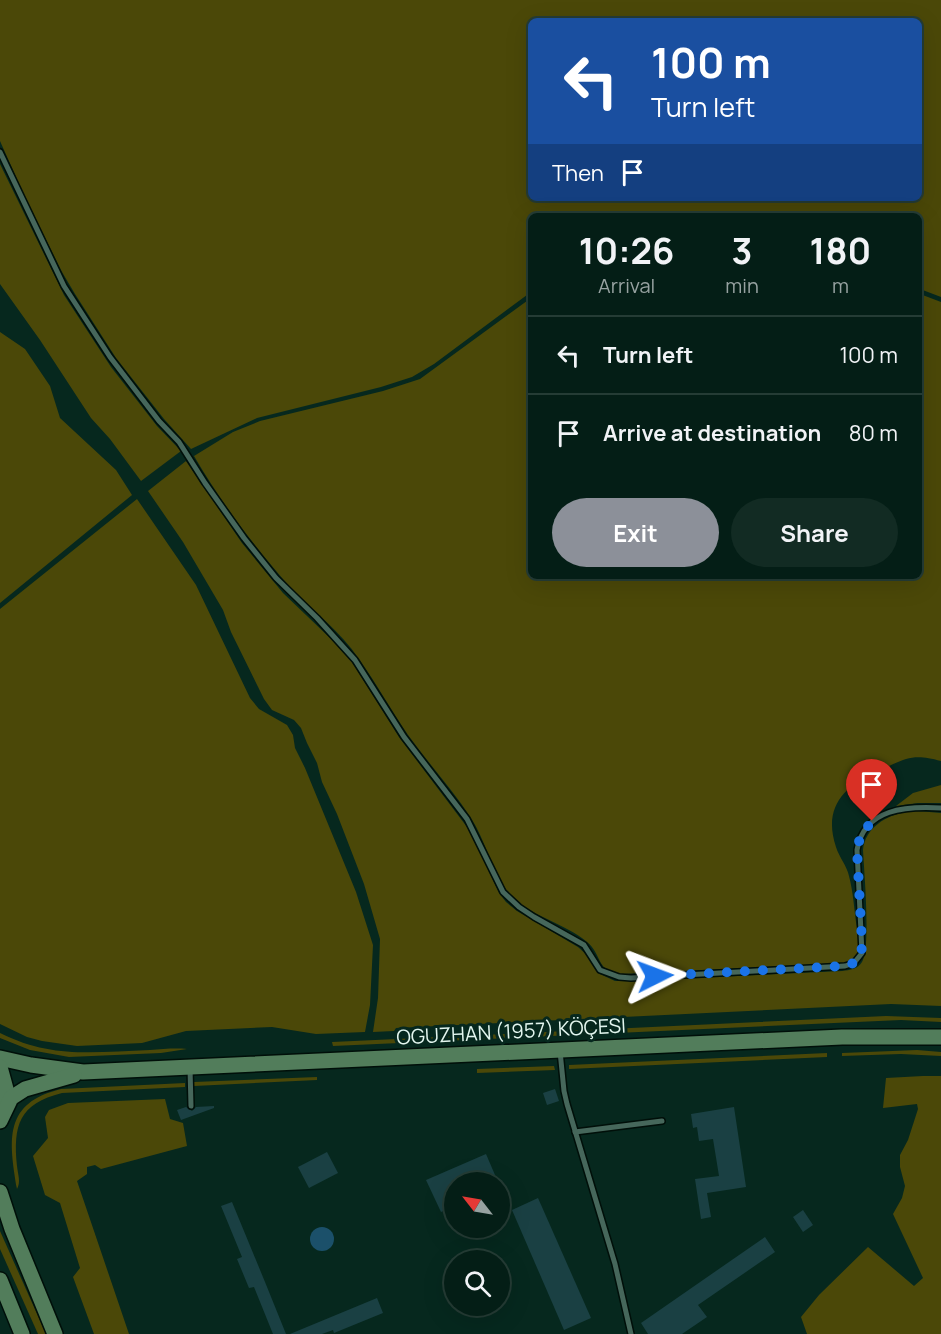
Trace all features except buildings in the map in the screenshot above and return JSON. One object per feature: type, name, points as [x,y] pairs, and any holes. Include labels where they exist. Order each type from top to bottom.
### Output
[{"type":"main road","name":"OGUZHAN (1957) KÖÇESI","points":[[0,1058],[83,1072],[842,1037],[941,1037]]},
{"type":"main road","points":[[0,1067],[6,1089],[0,1120]]},
{"type":"main road","name":"OGUZHAN (1957) KÖÇESI","points":[[0,1120],[11,1098],[25,1089],[83,1072]]},
{"type":"main road","points":[[0,1192],[12,1229],[55,1334]]},
{"type":"main road","points":[[0,1280],[22,1334]]},
{"type":"lane","points":[[0,153],[64,286],[110,357],[159,421],[189,455],[205,483],[257,554],[292,595],[323,624],[355,660],[404,737],[466,819],[503,892],[519,907],[584,945],[600,970],[619,977],[631,978],[850,965],[859,959],[862,953],[857,850],[863,831],[872,821],[888,813],[905,808],[941,808]]},
{"type":"lane","points":[[560,1050],[564,1091],[615,1264],[631,1334]]},
{"type":"lane","points":[[190,1067],[191,1106]]},
{"type":"lane","points":[[575,1132],[662,1121]]},
{"type":"shaded area","points":[[0,0],[941,0],[941,297],[922,290],[922,213],[528,213],[528,294],[434,364],[412,377],[381,387],[257,418],[191,449],[116,358],[62,272],[0,141]]},
{"type":"shaded area","points":[[0,164],[64,295],[111,367],[157,426],[181,451],[141,481],[110,439],[91,418],[0,284]]},
{"type":"shaded area","points":[[922,295],[941,302],[941,761],[914,757],[876,772],[845,792],[834,810],[833,833],[837,851],[848,872],[859,940],[856,958],[845,963],[621,974],[607,970],[587,942],[524,907],[507,891],[471,818],[408,735],[359,659],[343,639],[290,587],[264,556],[227,507],[194,456],[233,432],[260,421],[383,391],[420,379],[528,300],[528,579],[922,579]]},
{"type":"shaded area","points":[[0,332],[25,349],[50,386],[60,418],[116,470],[132,495],[0,603]]},
{"type":"shaded area","points":[[186,461],[242,543],[283,593],[352,662],[399,737],[470,831],[499,893],[506,902],[517,911],[578,947],[589,957],[598,973],[615,981],[630,981],[842,971],[856,968],[862,962],[865,954],[866,908],[863,850],[868,835],[878,824],[892,816],[911,811],[941,813],[941,1006],[891,1004],[396,1028],[394,1031],[373,1032],[378,998],[380,939],[364,884],[322,782],[317,763],[301,728],[294,720],[272,710],[264,699],[231,632],[223,610],[183,542],[148,491]]},
{"type":"shaded area","points":[[137,499],[196,585],[250,698],[259,709],[287,725],[293,735],[295,748],[356,892],[373,945],[370,1005],[365,1032],[316,1034],[272,1027],[186,1031],[142,1043],[77,1046],[27,1037],[0,1024],[0,609]]},
{"type":"shaded area","points":[[941,785],[941,803],[896,806],[913,793]]},
{"type":"shaded area","points":[[886,1016],[941,1018],[941,1022],[901,1020],[333,1046],[332,1042]]},
{"type":"shaded area","points":[[0,1033],[38,1047],[74,1052],[187,1049],[161,1053],[69,1057],[30,1050],[0,1038]]},
{"type":"shaded area","points":[[917,1050],[941,1052],[941,1056],[901,1054],[842,1056],[842,1053]]},
{"type":"shaded area","points":[[827,1053],[827,1057],[569,1069],[569,1065]]},
{"type":"shaded area","points":[[554,1066],[555,1070],[477,1073],[477,1069]]},
{"type":"shaded area","points":[[941,1076],[941,1334],[807,1334],[801,1317],[819,1295],[868,1247],[914,1286],[923,1278],[893,1214],[902,1198],[905,1186],[900,1167],[900,1155],[908,1140],[918,1109],[917,1104],[883,1108],[886,1078]]},
{"type":"shaded area","points":[[317,1077],[317,1080],[194,1086],[194,1082]]},
{"type":"shaded area","points":[[185,1083],[185,1087],[62,1093],[36,1103],[22,1118],[18,1128],[16,1152],[19,1181],[17,1189],[12,1155],[14,1126],[19,1114],[42,1095],[61,1089]]},
{"type":"shaded area","points":[[165,1099],[170,1119],[183,1123],[187,1146],[101,1169],[95,1165],[87,1167],[87,1174],[77,1181],[129,1334],[94,1334],[73,1277],[80,1268],[60,1203],[45,1195],[33,1156],[48,1138],[45,1117],[49,1110],[68,1103]]},
{"type":"shaded area","points":[[0,1231],[46,1334],[38,1334],[0,1249]]},
{"type":"water","points":[[322,1227],[330,1231],[334,1239],[330,1247],[322,1251],[314,1247],[310,1239],[314,1231]]},
{"type":"route","points":[[655,976],[845,966],[854,963],[862,953],[857,850],[863,831],[872,821]]}]
